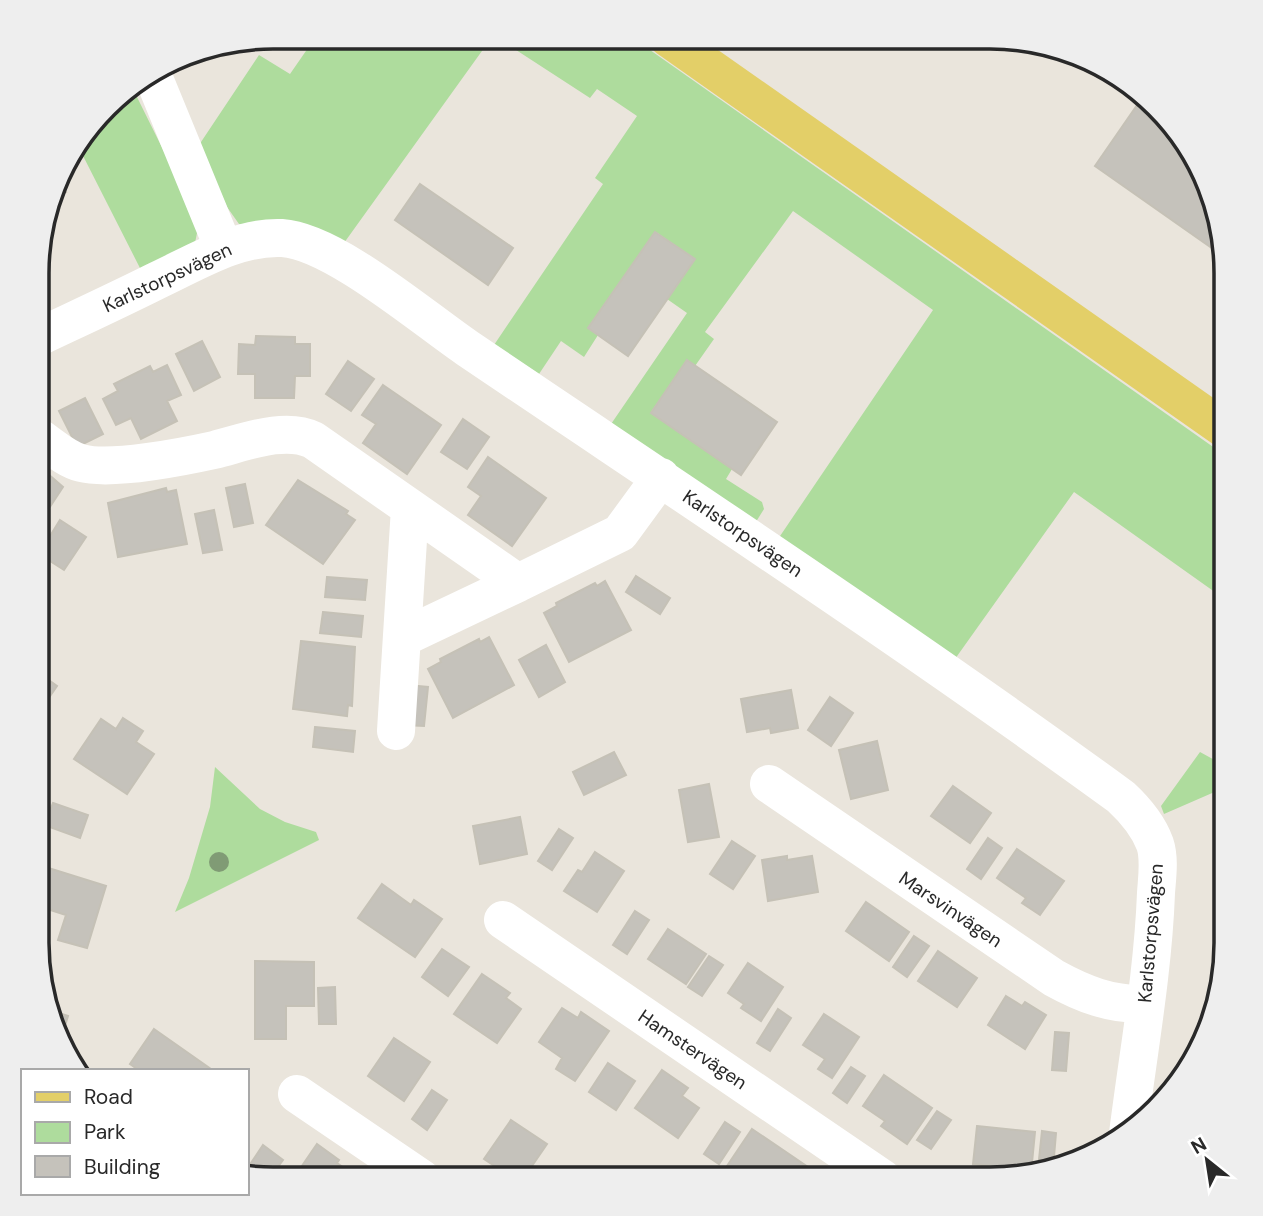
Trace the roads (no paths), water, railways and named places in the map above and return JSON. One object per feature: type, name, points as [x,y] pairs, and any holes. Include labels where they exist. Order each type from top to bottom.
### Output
[{"type":"main road","points":[[684,49],[1214,422]]},
{"type":"street","points":[[156,82],[224,249]]},
{"type":"street","name":"Karlstorpsvägen","points":[[49,332],[224,249],[263,239],[284,238],[305,243],[330,256],[661,477],[967,685],[1121,797],[1138,814],[1156,846],[1157,867],[1156,914],[1130,1118]]},
{"type":"street","points":[[49,444],[75,461],[103,466],[212,450],[265,438],[301,435],[313,440],[518,583]]},
{"type":"street","points":[[402,638],[620,533],[661,477]]},
{"type":"street","points":[[396,731],[410,508]]},
{"type":"street","name":"Marsvinvägen","points":[[769,785],[1054,978],[1097,998],[1125,1004],[1144,1004]]},
{"type":"street","name":"Hamstervägen","points":[[503,920],[865,1167]]},
{"type":"street","points":[[297,1094],[404,1167]]}]
